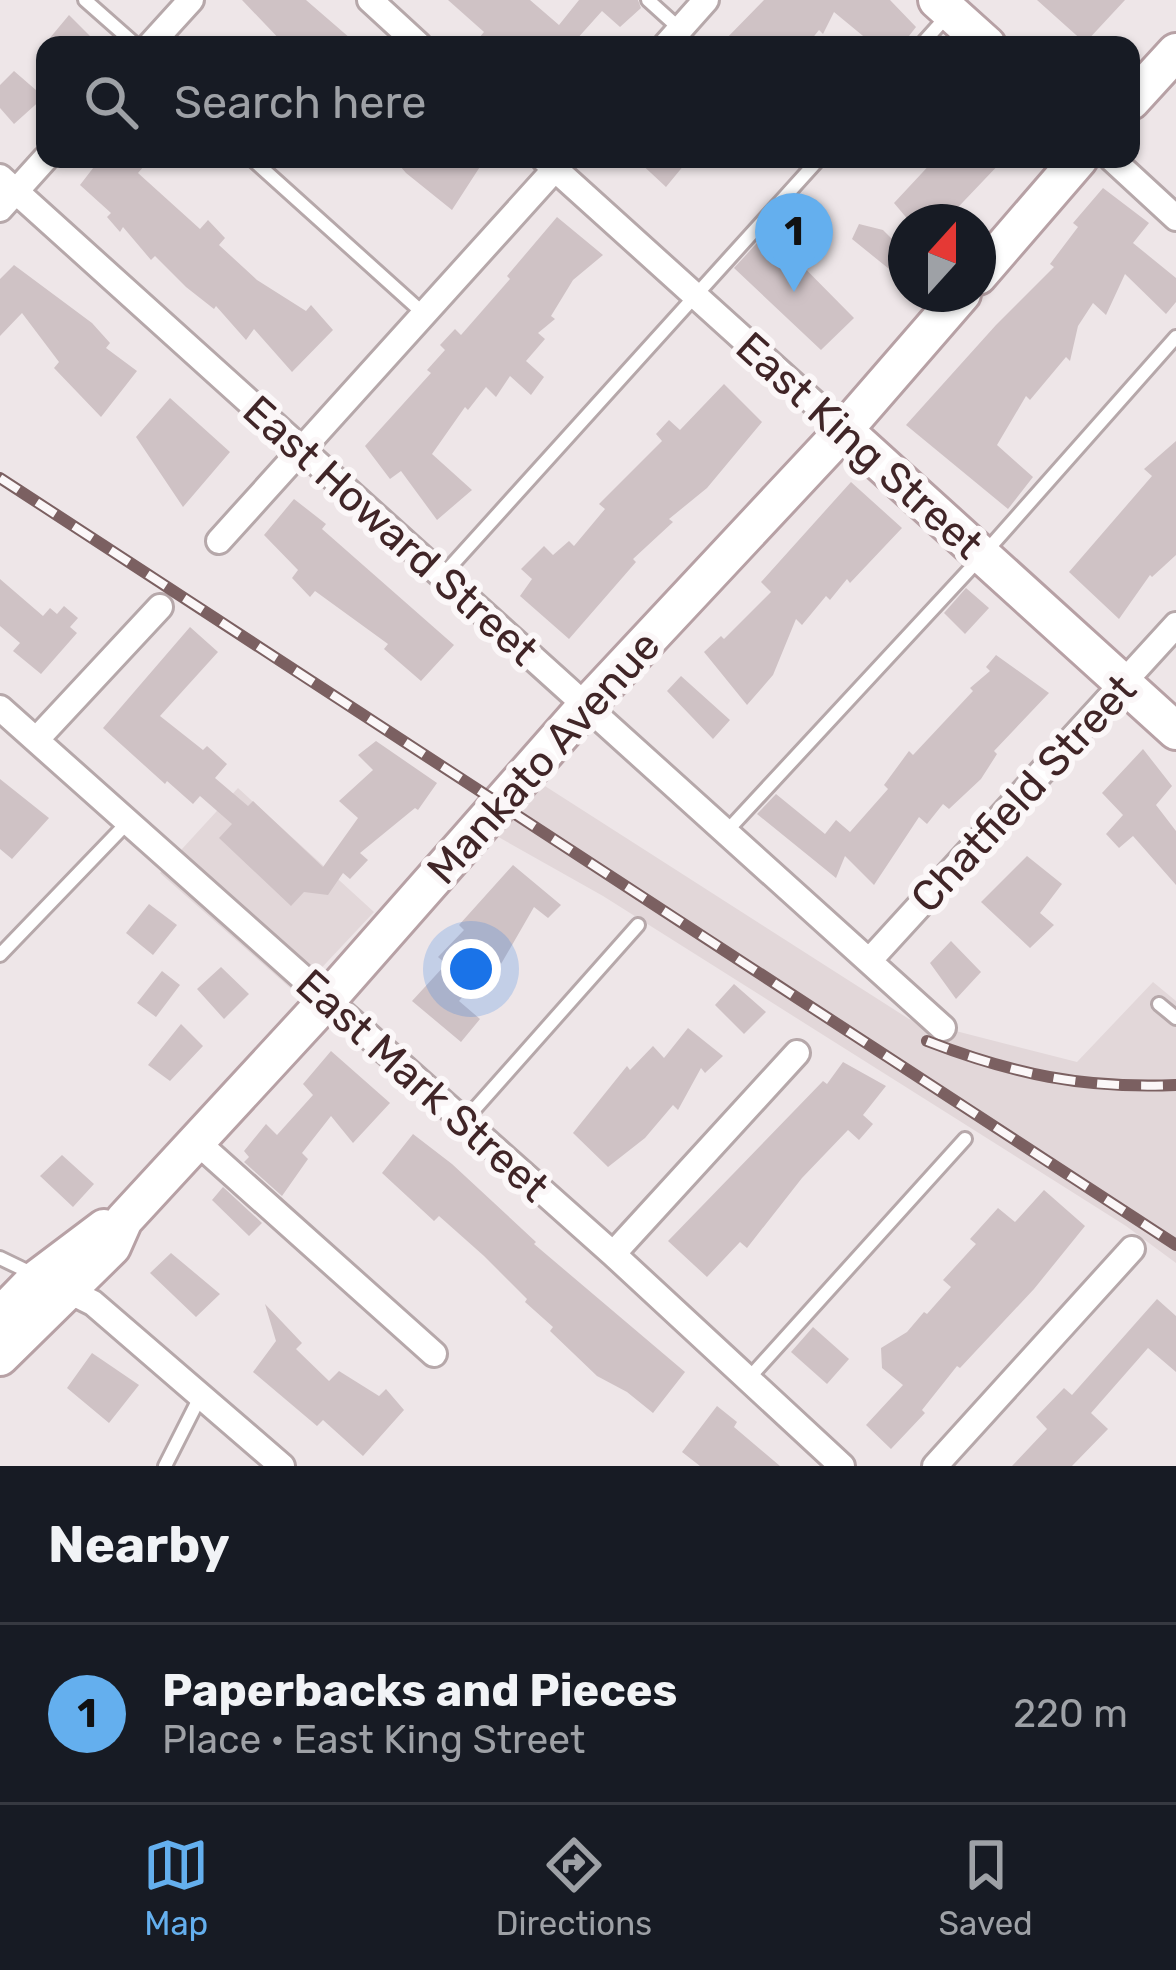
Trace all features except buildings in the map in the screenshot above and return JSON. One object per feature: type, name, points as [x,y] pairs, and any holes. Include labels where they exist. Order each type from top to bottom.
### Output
[{"type":"main road","points":[[944,6],[977,36]]},
{"type":"main road","points":[[1140,91],[1176,52]]},
{"type":"main road","points":[[996,255],[1071,168]]},
{"type":"main road","name":"Mankato Avenue","points":[[0,1358],[53,1284],[101,1229],[124,1220],[327,1000],[586,706],[844,430],[946,312]]},
{"type":"main road","name":"East King Street","points":[[844,430],[1176,731]]},
{"type":"main road","name":"Mankato Avenue","points":[[0,1316],[53,1284]]},
{"type":"street","points":[[158,36],[191,0]]},
{"type":"street","points":[[370,0],[409,36]]},
{"type":"street","points":[[674,36],[706,0]]},
{"type":"street","points":[[6,193],[36,167]]},
{"type":"street","points":[[219,541],[549,168]]},
{"type":"street","name":"East King Street","points":[[560,168],[844,430]]},
{"type":"street","points":[[1122,168],[1176,218]]},
{"type":"street","name":"East Howard Street","points":[[6,193],[302,449],[944,1028]]},
{"type":"street","points":[[36,740],[160,607]]},
{"type":"street","name":"Chatfield Street","points":[[869,961],[1176,626]]},
{"type":"street","name":"East Mark Street","points":[[0,708],[613,1254],[842,1466]]},
{"type":"street","points":[[613,1254],[797,1053]]},
{"type":"street","points":[[196,1142],[434,1354]]},
{"type":"street","points":[[935,1466],[1132,1249]]},
{"type":"street","points":[[53,1284],[93,1303],[201,1396],[253,1456],[282,1466]]},
{"type":"lane","points":[[85,0],[126,36]]},
{"type":"lane","points":[[648,0],[672,36]]},
{"type":"lane","points":[[926,36],[944,6]]},
{"type":"lane","points":[[262,168],[424,314]]},
{"type":"lane","points":[[442,576],[811,168]]},
{"type":"lane","points":[[727,832],[1176,337]]},
{"type":"lane","points":[[0,955],[128,823]]},
{"type":"lane","points":[[464,1121],[638,926]]},
{"type":"lane","points":[[1159,1004],[1176,1018]]},
{"type":"lane","points":[[748,1379],[965,1139]]},
{"type":"lane","points":[[0,1258],[53,1284]]},
{"type":"lane","points":[[165,1466],[201,1396]]},
{"type":"shaded area","points":[[509,763],[909,1019],[1077,1062],[1153,982],[1176,1001],[1176,1263],[1126,1226],[603,896],[461,816]]},
{"type":"shaded area","points":[[238,788],[374,912],[297,994],[160,873]]},
{"type":"railway","points":[[0,478],[1176,1245]]},
{"type":"railway","points":[[927,1041],[1049,1077],[1176,1085]]},
{"type":"place","name":"Paperbacks and Pieces","points":[[794,292]]}]
